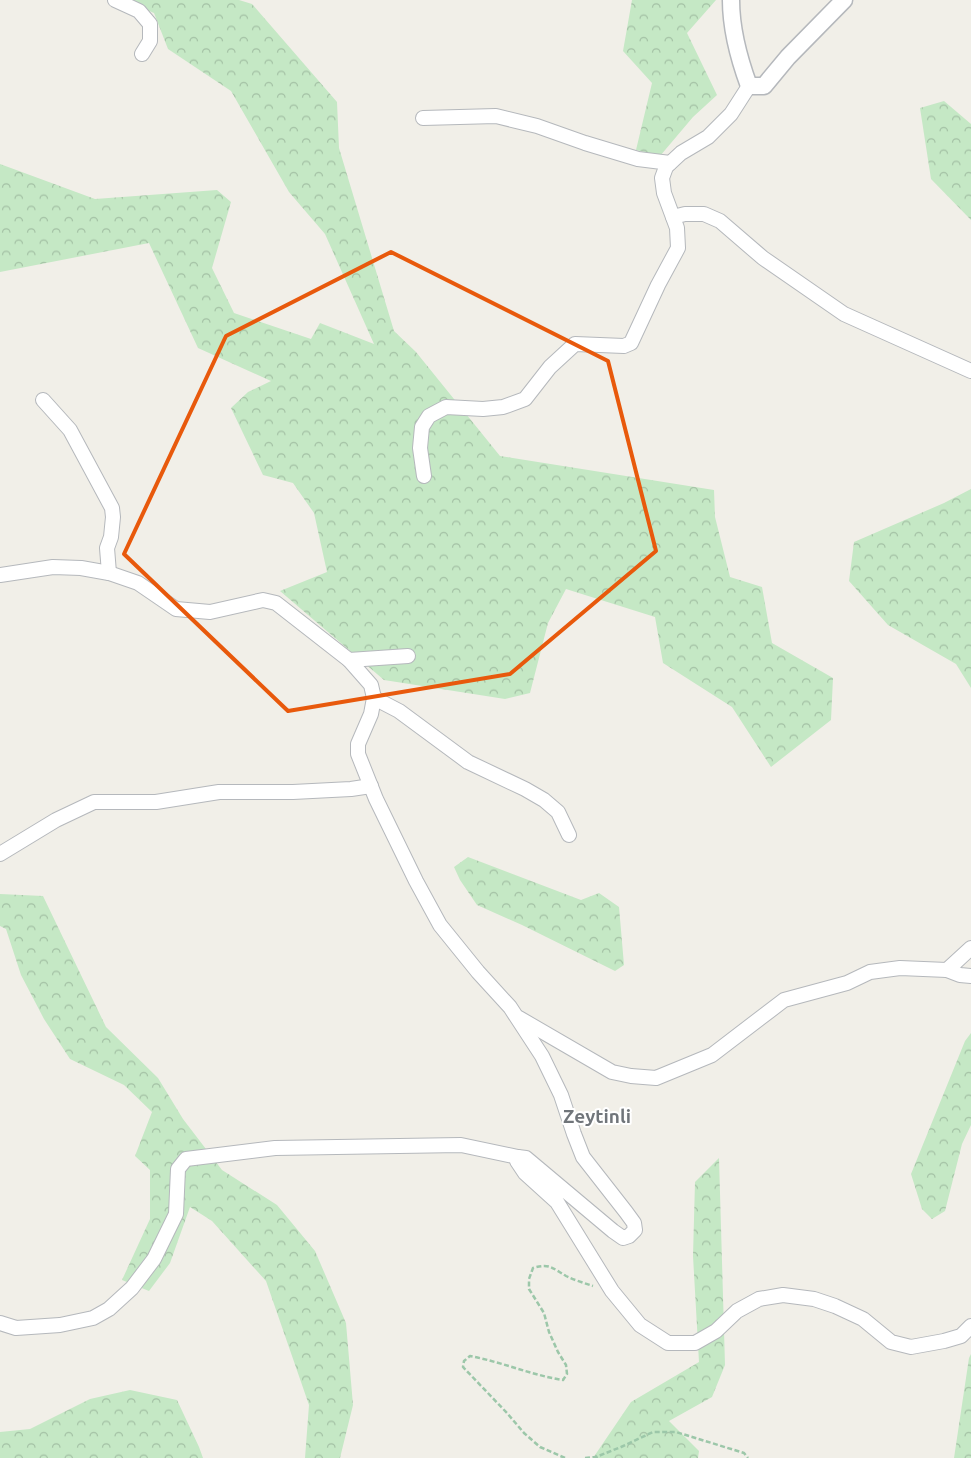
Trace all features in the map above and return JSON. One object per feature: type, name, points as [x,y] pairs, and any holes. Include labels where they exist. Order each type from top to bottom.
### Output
[{"type":"street","points":[[115,0],[139,10],[150,24],[150,41],[142,54]]},
{"type":"street","points":[[731,0],[740,60],[749,86]]},
{"type":"street","points":[[749,86],[764,86],[788,56],[844,0]]},
{"type":"street","points":[[424,476],[420,448],[422,426],[429,416],[446,407],[483,409],[503,407],[525,399],[550,367],[575,344],[624,346],[631,343],[658,285],[678,248],[678,228],[664,194],[662,178],[666,167],[682,153],[708,137],[731,114],[749,86]]},
{"type":"street","points":[[423,118],[496,116],[537,126],[638,159],[670,163]]},
{"type":"street","points":[[673,217],[685,214],[704,214],[720,221],[763,258],[844,314],[971,371]]},
{"type":"street","points":[[43,400],[70,430],[112,508],[112,530],[108,548],[109,573]]},
{"type":"street","points":[[0,574],[53,567],[81,568],[109,573],[138,583],[176,609],[210,612],[264,600],[276,603],[349,660],[370,685],[374,698],[371,714],[358,744],[358,754],[416,881],[440,925],[516,1016],[546,1064],[561,1095],[584,1157],[634,1223],[635,1230],[629,1236],[623,1238],[612,1231],[526,1158],[461,1145],[275,1148],[186,1159],[178,1169],[176,1214],[154,1259],[132,1288],[109,1309],[93,1318],[60,1325],[16,1328],[0,1323]]},
{"type":"street","points":[[349,660],[408,656]]},
{"type":"street","points":[[374,698],[400,711],[468,762],[544,800],[558,812],[569,835]]},
{"type":"street","points":[[0,854],[56,820],[94,802],[156,802],[219,792],[292,792],[371,786]]},
{"type":"street","points":[[947,970],[971,948]]},
{"type":"street","points":[[516,1016],[612,1072],[656,1078],[712,1055],[784,1000],[847,983],[870,972],[900,968],[947,970],[960,976],[971,976]]},
{"type":"street","points":[[518,1157],[518,1161],[525,1173],[557,1202],[612,1291],[640,1325],[668,1343],[695,1344],[716,1331],[737,1311],[759,1299],[783,1295],[814,1299],[835,1306],[863,1319],[891,1342],[911,1347],[944,1342],[961,1336],[971,1326]]},
{"type":"path","points":[[565,1458],[540,1447],[524,1432],[463,1367],[464,1361],[470,1356],[546,1378],[563,1380],[567,1374],[566,1365],[549,1332],[544,1312],[529,1289],[529,1279],[533,1268],[542,1266],[555,1268],[567,1276],[612,1291]]},
{"type":"path","points":[[585,1458],[596,1457],[653,1432],[676,1432],[744,1453],[748,1458]]},
{"type":"highlighted area","points":[[391,252],[608,361],[656,551],[510,674],[288,711],[124,554],[226,336]]},
{"type":"green space","points":[[123,0],[239,0],[252,4],[337,102],[339,148],[394,331],[416,352],[500,456],[714,490],[715,517],[730,577],[762,587],[772,643],[833,678],[831,720],[771,767],[732,707],[663,663],[655,617],[566,589],[548,623],[530,693],[505,699],[384,680],[280,591],[327,572],[314,513],[293,483],[263,475],[231,408],[248,392],[271,381],[198,348],[149,243],[0,272],[0,164],[95,199],[217,190],[231,202],[212,268],[234,313],[311,339],[320,323],[374,344],[325,234],[289,192],[231,91],[168,49],[154,13]]},
{"type":"green space","points":[[632,0],[716,0],[687,33],[717,95],[693,117],[660,156],[636,150],[652,83],[623,51]]},
{"type":"green space","points":[[944,101],[971,124],[971,220],[931,179],[920,108]]},
{"type":"green space","points":[[971,489],[971,688],[956,664],[888,625],[849,581],[854,542],[944,503]]},
{"type":"green space","points":[[468,857],[581,900],[599,893],[619,907],[624,965],[615,971],[477,905],[460,880],[454,867]]},
{"type":"green space","points":[[0,894],[43,896],[106,1027],[158,1078],[183,1119],[222,1170],[277,1205],[315,1251],[346,1323],[353,1405],[340,1458],[305,1458],[309,1405],[266,1281],[212,1221],[190,1207],[170,1263],[149,1291],[122,1280],[150,1219],[150,1170],[135,1156],[152,1112],[124,1085],[70,1059],[44,1019],[21,975],[6,929],[0,926]]},
{"type":"green space","points":[[971,1033],[971,1125],[962,1144],[945,1211],[932,1219],[922,1209],[911,1174],[965,1041]]},
{"type":"green space","points":[[719,1158],[725,1365],[712,1397],[669,1421],[699,1451],[698,1458],[593,1458],[631,1402],[699,1362],[693,1256],[695,1182]]},
{"type":"green space","points":[[971,1354],[971,1458],[954,1458],[969,1358]]},
{"type":"green space","points":[[130,1390],[177,1400],[203,1458],[0,1458],[0,1432],[30,1429],[90,1399]]},
{"type":"district","name":"Zeytinli","points":[[597,1116]]}]
